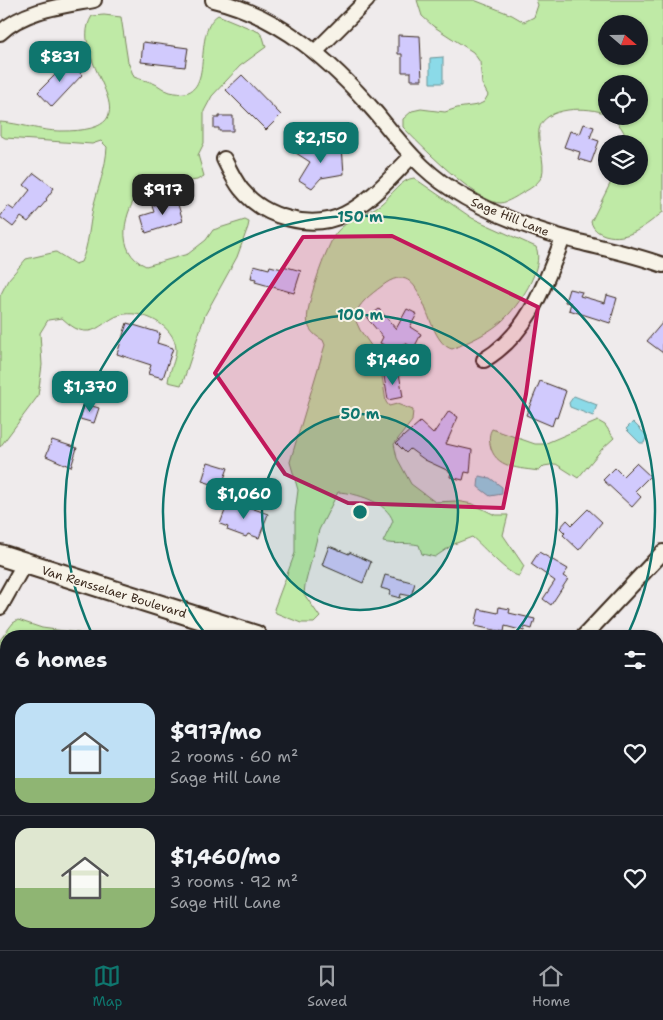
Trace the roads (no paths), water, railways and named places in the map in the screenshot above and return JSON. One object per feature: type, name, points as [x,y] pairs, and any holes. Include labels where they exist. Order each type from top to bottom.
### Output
[{"type":"main road","name":"Van Rensselaer Boulevard","points":[[0,556],[237,630]]},
{"type":"street","points":[[0,33],[11,24],[31,15],[94,0]]},
{"type":"street","name":"Sage Hill Lane","points":[[213,0],[260,17],[292,34],[316,52],[374,111],[411,157],[439,181],[481,207],[564,238],[630,254],[663,265]]},
{"type":"street","points":[[316,52],[367,0]]},
{"type":"street","points":[[224,159],[241,189],[259,205],[295,220],[323,222],[335,219],[358,207],[411,157]]},
{"type":"street","name":"Sage Hill Lane","points":[[484,360],[509,341],[530,313],[564,238]]},
{"type":"street","points":[[590,630],[663,552]]},
{"type":"street","points":[[0,607],[24,564]]},
{"type":"water","points":[[443,57],[443,83],[430,83],[430,58]]},
{"type":"water","points":[[574,396],[597,405],[593,416],[570,407],[569,403]]},
{"type":"water","points":[[633,422],[647,436],[644,443],[640,443],[626,429]]},
{"type":"water","points":[[479,476],[490,478],[502,487],[502,494],[490,496],[478,487]]}]
